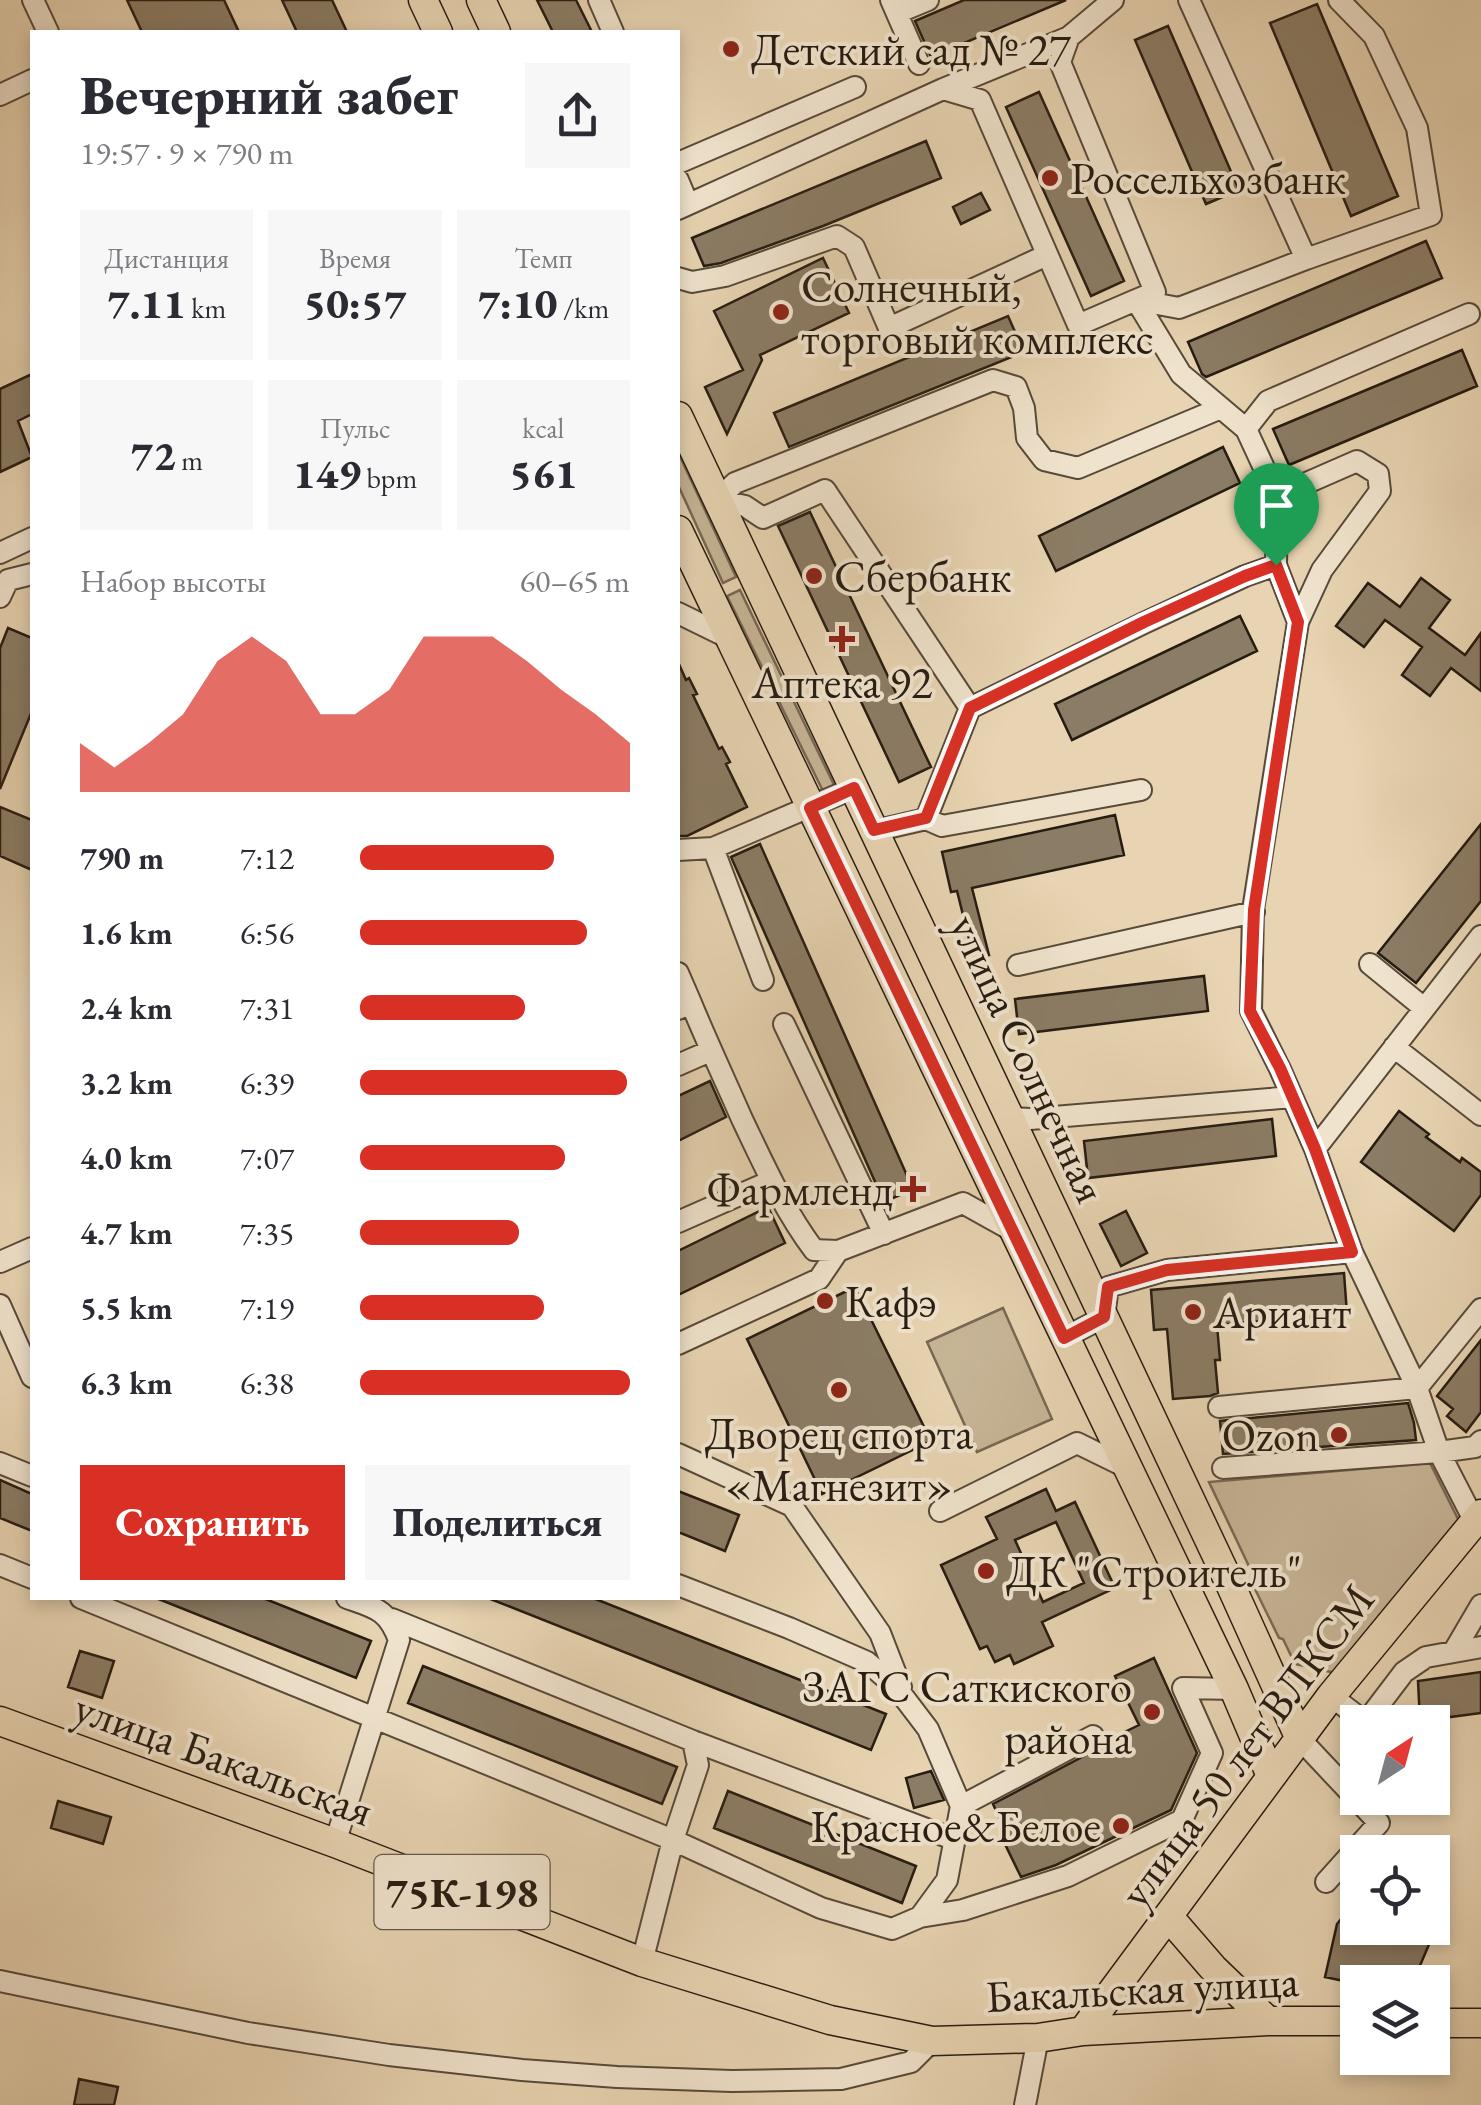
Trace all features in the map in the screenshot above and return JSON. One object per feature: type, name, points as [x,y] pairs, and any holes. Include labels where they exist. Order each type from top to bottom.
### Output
[{"type":"main road","points":[[423,0],[437,30]]},
{"type":"main road","points":[[481,0],[495,30]]},
{"type":"main road","name":"улица Солнечная","points":[[680,420],[1300,1739]]},
{"type":"main road","name":"улица Солнечная","points":[[680,534],[1234,1689],[1270,1776]]},
{"type":"main road","name":"улица 50 лет ВЛКСМ","points":[[1083,2030],[1331,1696],[1478,1518]]},
{"type":"main road","name":"улица Бакальская","points":[[0,1720],[335,1843],[642,1962],[830,2020],[932,2041]]},
{"type":"main road","points":[[1168,1916],[1213,1968],[1268,2021]]},
{"type":"main road","name":"Бакальская улица","points":[[932,2041],[1038,2038],[1083,2030],[1340,2021]]},
{"type":"main road","points":[[1450,2023],[1481,2024]]},
{"type":"street","points":[[33,0],[47,30]]},
{"type":"street","points":[[598,0],[612,30]]},
{"type":"street","points":[[919,64],[898,5],[928,0]]},
{"type":"street","points":[[683,206],[1069,37],[1113,0]]},
{"type":"street","points":[[1190,0],[1306,259]]},
{"type":"street","points":[[1136,300],[1178,308],[1431,215],[1417,128],[1374,36],[1339,0]]},
{"type":"street","points":[[943,89],[980,100],[1078,325],[1155,292],[1060,62],[1069,37]]},
{"type":"street","points":[[0,95],[30,81]]},
{"type":"street","points":[[680,161],[855,87]]},
{"type":"street","points":[[680,279],[692,282],[726,276],[838,236],[854,247],[889,328],[1047,255]]},
{"type":"street","points":[[1136,300],[1181,374],[1246,428],[1277,496],[1276,565],[1298,622]]},
{"type":"street","points":[[1246,428],[1268,401],[1469,314]]},
{"type":"street","points":[[717,500],[734,483],[993,380],[1016,386],[1028,438],[1044,460],[1078,468],[1222,408]]},
{"type":"street","points":[[1277,496],[1357,462],[1378,474],[1380,491],[1322,570],[1298,622],[1254,912],[1250,1011],[1315,1149],[1352,1252],[1417,1388],[1439,1452],[1478,1518]]},
{"type":"street","points":[[717,500],[745,506],[763,518],[825,490],[970,708]]},
{"type":"street","points":[[0,552],[30,539]]},
{"type":"street","points":[[926,818],[970,708],[1144,622],[1276,565]]},
{"type":"street","points":[[0,597],[8,580],[30,574]]},
{"type":"street","points":[[680,614],[729,638]]},
{"type":"street","points":[[680,850],[713,848],[854,788]]},
{"type":"street","points":[[874,830],[926,818],[942,826],[1141,790]]},
{"type":"street","points":[[713,848],[763,980]]},
{"type":"street","points":[[1018,965],[1254,912]]},
{"type":"street","points":[[1315,1149],[1481,936]]},
{"type":"street","points":[[1370,964],[1424,1008]]},
{"type":"street","points":[[684,1006],[710,1050],[771,1181],[814,1250],[838,1251],[963,1202],[1014,1232]]},
{"type":"street","points":[[784,1024],[884,1234]]},
{"type":"street","points":[[1394,1046],[1481,1116]]},
{"type":"street","points":[[680,1064],[710,1050]]},
{"type":"street","points":[[1010,1118],[1292,1096]]},
{"type":"street","points":[[680,1221],[771,1181]]},
{"type":"street","points":[[0,1262],[30,1249]]},
{"type":"street","points":[[680,1343],[819,1279],[838,1251]]},
{"type":"street","points":[[1064,1338],[1104,1317],[1108,1287],[1167,1270],[1352,1252]]},
{"type":"street","points":[[0,1307],[30,1373]]},
{"type":"street","points":[[1219,1407],[1417,1388],[1481,1308]]},
{"type":"street","points":[[1223,1468],[1439,1452],[1475,1447],[1481,1440]]},
{"type":"street","points":[[940,1510],[1077,1444],[1128,1468]]},
{"type":"street","points":[[680,1455],[792,1506],[880,1633],[905,1699]]},
{"type":"street","points":[[0,1463],[30,1475]]},
{"type":"street","points":[[0,1565],[30,1577]]},
{"type":"street","points":[[680,1585],[868,1662],[896,1686],[928,1729],[961,1806],[947,1880],[920,1917]]},
{"type":"street","points":[[86,1600],[673,1840],[821,1908],[892,1929],[920,1917],[964,1910],[1068,1876],[1182,1820],[1212,1753],[1184,1688],[1234,1689]]},
{"type":"street","points":[[368,1602],[392,1619],[693,1741],[953,1839]]},
{"type":"street","points":[[1454,1651],[1481,1605]]},
{"type":"street","points":[[335,1843],[399,1640],[392,1619]]},
{"type":"street","points":[[1379,1705],[1404,1672],[1426,1657],[1481,1647]]},
{"type":"street","points":[[1331,1696],[1343,1705]]},
{"type":"street","points":[[961,1806],[1093,1736]]},
{"type":"street","points":[[1300,1739],[1379,1823],[1326,1882]]},
{"type":"street","points":[[642,1962],[673,1840],[698,1765],[693,1741]]},
{"type":"street","points":[[0,1981],[248,2034],[389,2055],[617,2078],[732,2082],[841,2079],[911,2062],[932,2041]]},
{"type":"street","points":[[1025,2105],[1038,2038]]},
{"type":"shaded area","points":[[680,456],[736,577],[723,583],[680,489]]},
{"type":"shaded area","points":[[740,590],[835,787],[824,793],[727,596]]},
{"type":"shaded area","points":[[1003,1308],[1052,1419],[977,1452],[927,1342]]},
{"type":"shaded area","points":[[1430,1463],[1459,1521],[1340,1674],[1295,1664],[1252,1583],[1255,1579],[1209,1482]]},
{"type":"building","points":[[127,0],[224,0],[238,30],[141,30]]},
{"type":"building","points":[[282,0],[332,0],[346,30],[296,30]]},
{"type":"building","points":[[537,0],[576,0],[591,30],[552,30]]},
{"type":"building","points":[[964,0],[1066,0],[931,57],[915,21]]},
{"type":"building","points":[[1317,4],[1398,196],[1351,216],[1270,23]]},
{"type":"building","points":[[1168,26],[1239,190],[1206,204],[1135,40]]},
{"type":"building","points":[[1039,92],[1124,281],[1091,296],[1006,107]]},
{"type":"building","points":[[926,141],[941,178],[823,226],[704,266],[692,238]]},
{"type":"building","points":[[981,193],[990,210],[961,224],[953,207]]},
{"type":"building","points":[[1426,241],[1442,278],[1206,377],[1202,374],[1188,342]]},
{"type":"building","name":"Солнечный, торговый комплекс","points":[[823,258],[849,313],[760,355],[762,360],[727,434],[705,387],[743,370],[714,311]]},
{"type":"building","points":[[1008,316],[1024,352],[789,447],[774,413]]},
{"type":"building","points":[[1462,350],[1477,386],[1289,465],[1273,429]]},
{"type":"building","points":[[30,375],[30,415],[18,421],[30,458],[0,472],[0,389]]},
{"type":"building","points":[[1223,447],[1240,483],[1056,571],[1039,536]]},
{"type":"building","points":[[810,512],[931,767],[899,782],[778,526]]},
{"type":"building","points":[[1421,578],[1450,600],[1429,628],[1465,655],[1481,633],[1481,691],[1451,668],[1430,696],[1402,675],[1422,647],[1385,620],[1364,647],[1336,626],[1368,583],[1400,607]]},
{"type":"building","points":[[1240,616],[1257,651],[1072,740],[1055,704]]},
{"type":"building","points":[[8,628],[30,637],[30,716],[0,789],[0,648]]},
{"type":"building","points":[[680,666],[697,694],[693,695],[719,749],[722,747],[730,762],[726,764],[747,807],[680,836]]},
{"type":"building","points":[[0,807],[30,819],[30,869],[0,856]]},
{"type":"building","points":[[1115,815],[1124,855],[972,888],[989,955],[974,959],[957,891],[951,892],[942,852]]},
{"type":"building","points":[[1481,824],[1481,901],[1416,983],[1378,953]]},
{"type":"building","points":[[760,844],[913,1189],[884,1202],[731,857]]},
{"type":"building","points":[[1204,976],[1208,1011],[1019,1034],[1015,999]]},
{"type":"building","points":[[710,1081],[726,1117],[680,1140],[680,1095]]},
{"type":"building","points":[[1399,1111],[1429,1134],[1426,1137],[1481,1172],[1481,1195],[1454,1231],[1361,1162]]},
{"type":"building","points":[[1272,1119],[1276,1156],[1088,1178],[1084,1141]]},
{"type":"building","points":[[768,1207],[785,1243],[680,1294],[680,1250]]},
{"type":"building","points":[[1126,1211],[1147,1253],[1121,1266],[1100,1224]]},
{"type":"building","points":[[1344,1273],[1347,1314],[1217,1325],[1218,1393],[1173,1399],[1167,1329],[1154,1330],[1151,1290]]},
{"type":"building","name":"Дворец спорта «Магнезит»","points":[[855,1287],[931,1441],[822,1494],[747,1339]]},
{"type":"building","points":[[1481,1340],[1481,1412],[1466,1432],[1447,1416],[1453,1409],[1437,1396]]},
{"type":"building","points":[[1408,1403],[1416,1440],[1223,1454],[1220,1421]]},
{"type":"building","points":[[0,1480],[30,1493],[30,1530],[0,1518]]},
{"type":"building","name":"ДК \"Строитель\"","points":[[1046,1489],[1056,1511],[1075,1502],[1115,1588],[1042,1622],[1053,1646],[1014,1664],[1010,1655],[995,1662],[987,1646],[980,1649],[941,1565],[997,1539],[986,1517]],"holes":[[[1056,1522],[1084,1583],[1043,1602],[1015,1540]]]},
{"type":"building","points":[[680,1492],[739,1515],[725,1551],[680,1533]]},
{"type":"building","points":[[161,1600],[268,1600],[371,1641],[356,1678]]},
{"type":"building","points":[[493,1600],[598,1600],[886,1714],[871,1750]]},
{"type":"building","points":[[80,1651],[114,1661],[102,1698],[68,1687]]},
{"type":"building","points":[[1154,1658],[1197,1753],[1171,1810],[1056,1865],[1021,1877],[1002,1838],[1006,1832],[993,1804],[1139,1725],[1115,1676]]},
{"type":"building","points":[[423,1666],[677,1767],[662,1804],[408,1703]]},
{"type":"building","points":[[1481,1672],[1481,1713],[1450,1717],[1450,1705],[1419,1705],[1418,1681]]},
{"type":"building","points":[[931,1771],[944,1800],[914,1808],[906,1778]]},
{"type":"building","points":[[728,1791],[916,1866],[902,1903],[714,1828]]},
{"type":"building","points":[[58,1801],[111,1817],[103,1844],[51,1828]]},
{"type":"building","points":[[1340,1920],[1340,1945],[1429,1945],[1420,1965],[1340,1965],[1340,1980],[1325,1977]]},
{"type":"building","points":[[79,2079],[118,2087],[114,2105],[74,2105]]},
{"type":"place","name":"Детский сад № 27","points":[[731,49]]},
{"type":"place","name":"Россельхозбанк","points":[[1050,178]]},
{"type":"place","name":"Солнечный, торговый комплекс","points":[[781,312]]},
{"type":"place","name":"Сбербанк","points":[[814,576]]},
{"type":"place","name":"Аптека 92","points":[[842,639]]},
{"type":"place","name":"Фармленд","points":[[913,1189]]},
{"type":"place","name":"Кафэ","points":[[825,1301]]},
{"type":"place","name":"Ариант","points":[[1193,1312]]},
{"type":"place","name":"Дворец спорта «Магнезит»","points":[[839,1390]]},
{"type":"place","name":"Ozon","points":[[1339,1435]]},
{"type":"place","name":"ДК \"Строитель\"","points":[[986,1571]]},
{"type":"place","name":"ЗАГС Саткиского района","points":[[1152,1712]]},
{"type":"place","name":"Красное&Белое","points":[[1121,1826]]},
{"type":"route","points":[[1276,565],[1298,622],[1254,910],[1250,1011],[1315,1149],[1352,1252],[1167,1270],[1108,1287],[1104,1317],[1064,1338],[810,808],[854,788],[874,830],[926,818],[970,708],[1144,622],[1276,565]]}]
